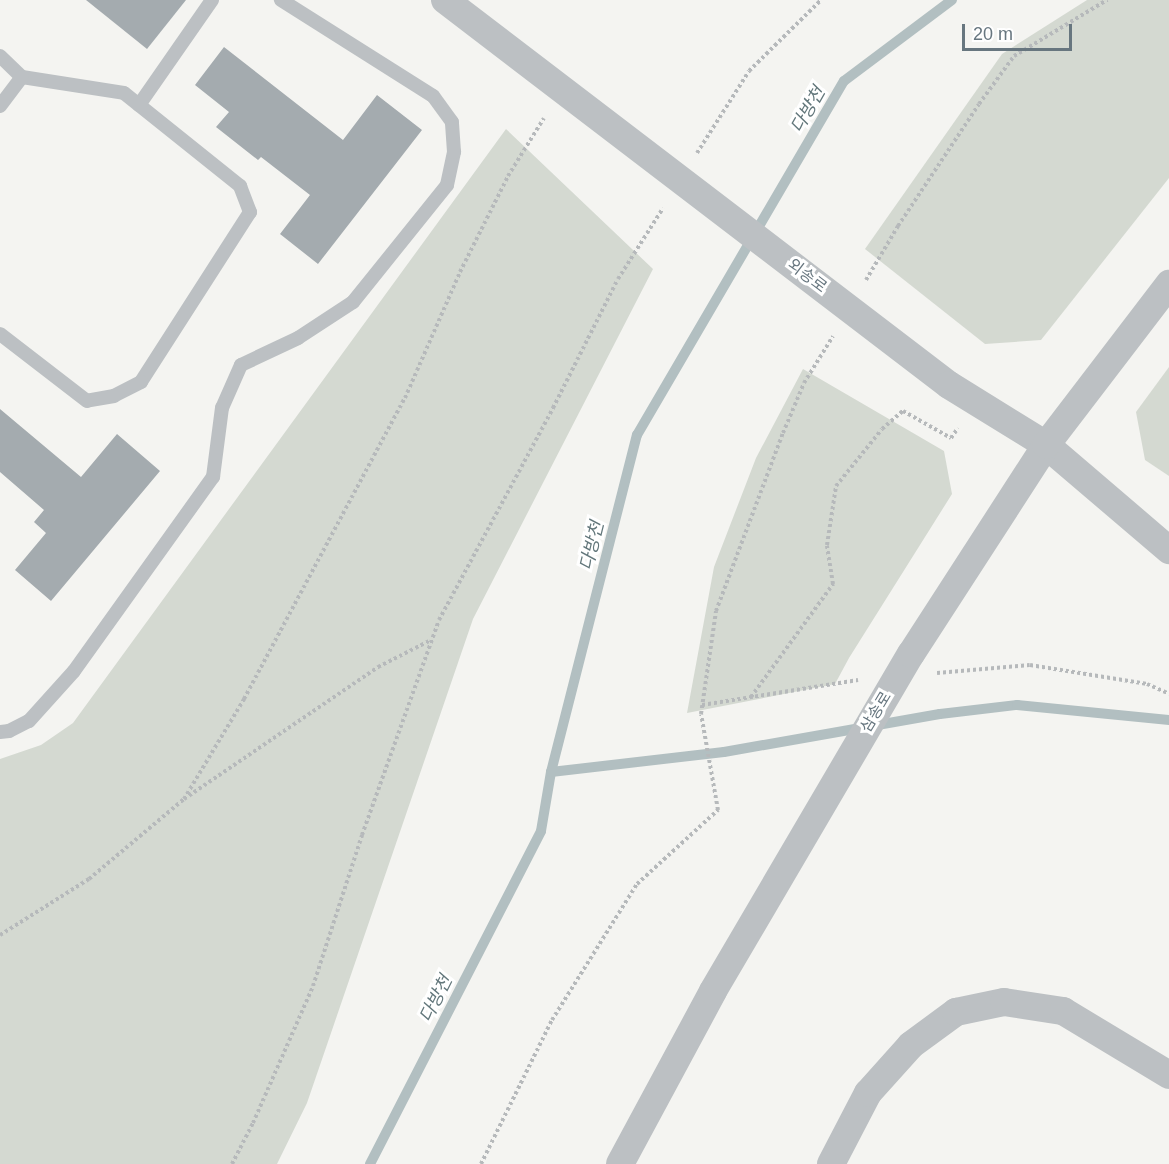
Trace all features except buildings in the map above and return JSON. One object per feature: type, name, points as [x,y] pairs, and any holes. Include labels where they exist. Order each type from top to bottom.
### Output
[{"type":"street","name":"외송로","points":[[445,0],[949,385],[1046,445],[1169,550]]},
{"type":"street","name":"삼송로","points":[[620,1164],[713,991],[911,654],[1046,445],[1169,284]]},
{"type":"street","points":[[837,1162],[868,1093],[911,1045],[956,1012],[1004,1002],[1063,1011],[1169,1076]]},
{"type":"lane","points":[[139,105],[212,0]]},
{"type":"lane","points":[[0,732],[9,731],[29,721],[74,671],[213,477],[222,408],[241,365],[298,338],[353,302],[447,185],[454,152],[452,122],[433,96],[281,0]]},
{"type":"lane","points":[[0,56],[22,77],[124,93],[240,186],[250,212],[141,382],[114,396],[87,401],[0,334]]},
{"type":"lane","points":[[0,106],[22,77]]},
{"type":"path","points":[[693,160],[749,71],[821,0]]},
{"type":"path","points":[[184,799],[244,699],[405,398],[459,273],[508,176],[569,95]]},
{"type":"path","points":[[232,1164],[253,1123],[313,986],[366,824],[439,620],[553,408],[618,279],[668,200]]},
{"type":"path","points":[[750,698],[833,584],[827,545],[836,486],[882,429],[903,411],[951,438],[975,401]]},
{"type":"path","points":[[0,935],[88,879],[184,799],[378,667],[432,639]]},
{"type":"path","points":[[481,1164],[552,1020],[637,884],[718,810],[701,714]]},
{"type":"shaded area","points":[[1087,0],[1169,0],[1169,178],[1041,340],[985,344],[865,249],[1002,54]]},
{"type":"shaded area","points":[[506,129],[653,269],[473,619],[307,1103],[277,1164],[0,1164],[0,759],[41,745],[73,723]]},
{"type":"shaded area","points":[[1169,367],[1169,476],[1145,460],[1136,412]]},
{"type":"shaded area","points":[[803,369],[944,451],[952,494],[835,684],[687,713],[714,567],[756,458]]},
{"type":"waterway","name":"다방천","points":[[370,1164],[541,831],[551,772],[637,435],[844,81],[952,0]]},
{"type":"waterway","points":[[551,772],[724,752],[940,714],[1017,705],[1169,720]]}]
